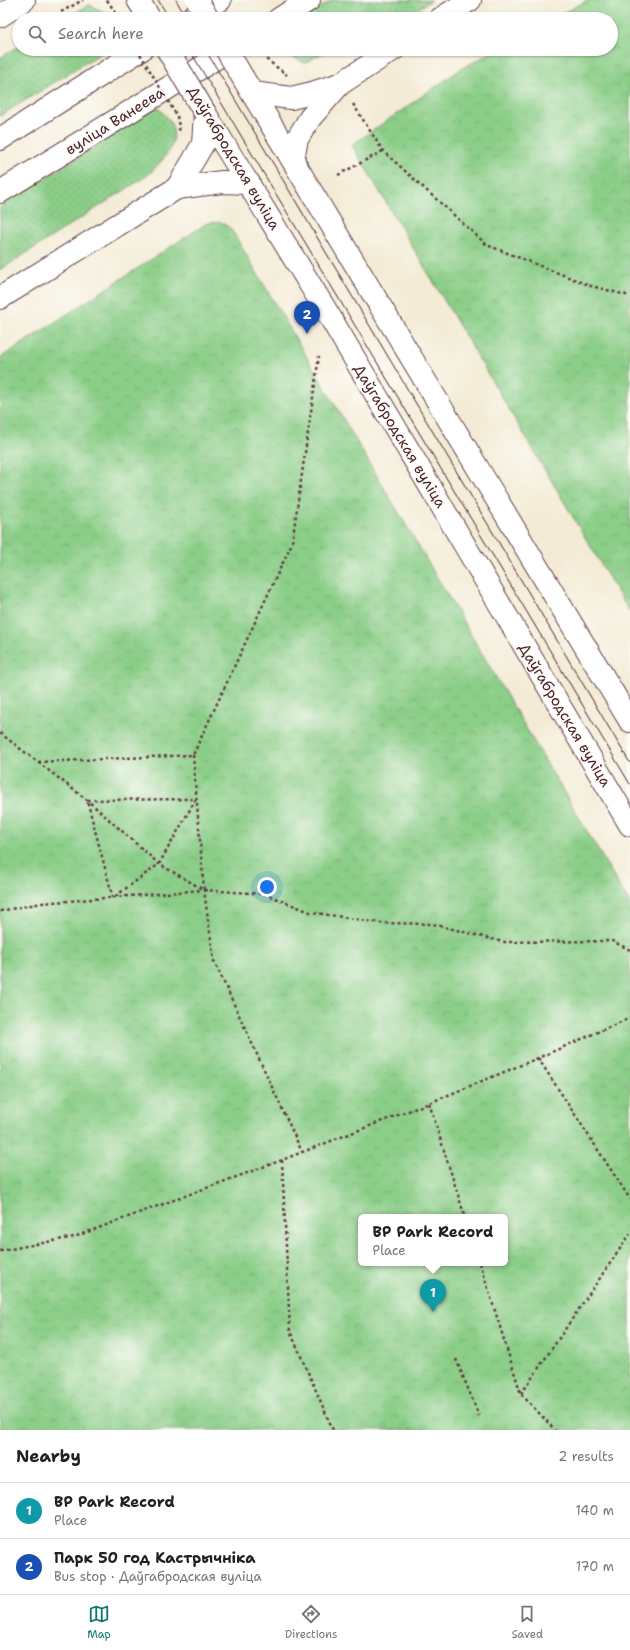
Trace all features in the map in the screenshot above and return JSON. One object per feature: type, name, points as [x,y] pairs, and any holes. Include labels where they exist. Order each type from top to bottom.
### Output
[{"type":"main road","points":[[0,16],[24,0]]},
{"type":"main road","points":[[138,0],[146,12]]},
{"type":"main road","points":[[197,0],[204,12]]},
{"type":"main road","points":[[201,12],[220,0]]},
{"type":"main road","points":[[290,12],[309,0]]},
{"type":"main road","points":[[451,12],[470,0]]},
{"type":"main road","points":[[0,139],[131,56]]},
{"type":"main road","name":"Даўгабродская вуліца","points":[[171,56],[330,317],[630,825]]},
{"type":"main road","name":"вуліца Ванеева","points":[[0,192],[220,56]]},
{"type":"main road","points":[[230,56],[630,721]]},
{"type":"main road","points":[[248,85],[291,98],[340,84],[383,56]]},
{"type":"main road","points":[[293,160],[297,139],[310,118],[340,84]]},
{"type":"main road","points":[[177,188],[204,144],[205,113]]},
{"type":"main road","points":[[0,298],[177,188],[222,182],[249,183]]},
{"type":"path","points":[[61,12],[83,0]]},
{"type":"path","points":[[107,0],[115,12]]},
{"type":"path","points":[[141,56],[177,116]]},
{"type":"path","points":[[264,56],[287,75],[294,75]]},
{"type":"path","points":[[352,103],[383,151],[487,245],[592,286],[630,296]]},
{"type":"path","points":[[338,175],[383,151]]},
{"type":"path","points":[[302,1152],[214,961],[204,890],[193,755],[292,543],[320,356]]},
{"type":"path","points":[[0,733],[87,800],[159,864],[204,890]]},
{"type":"path","points":[[38,762],[193,755]]},
{"type":"path","points":[[87,800],[196,799]]},
{"type":"path","points":[[113,898],[159,864],[196,799]]},
{"type":"path","points":[[87,800],[113,898]]},
{"type":"path","points":[[0,911],[42,903],[204,890],[265,894],[310,912],[381,923],[433,924],[502,942],[612,941],[630,950]]},
{"type":"path","points":[[0,1252],[74,1237],[282,1160],[429,1103],[630,1018]]},
{"type":"path","points":[[538,1058],[630,1199]]},
{"type":"path","points":[[429,1103],[464,1214]]},
{"type":"path","points":[[282,1160],[290,1331],[333,1430]]},
{"type":"path","points":[[521,1394],[630,1234]]},
{"type":"path","points":[[481,1266],[521,1394],[555,1430]]},
{"type":"path","points":[[456,1359],[479,1416]]},
{"type":"green space","points":[[332,0],[432,0],[413,12],[312,12]]},
{"type":"green space","points":[[588,0],[630,0],[630,613],[352,145],[461,69],[485,56],[618,56],[618,12],[566,12]]},
{"type":"green space","points":[[89,5],[105,12],[77,12]]},
{"type":"green space","points":[[12,50],[12,56],[97,56],[0,116],[0,58]]},
{"type":"green space","points":[[290,56],[318,56],[305,63]]},
{"type":"green space","points":[[157,107],[170,121],[174,137],[169,151],[148,175],[0,270],[0,207]]},
{"type":"green space","points":[[221,222],[231,229],[630,904],[630,1430],[0,1430],[0,358],[207,223]]},
{"type":"tram line","points":[[158,0],[166,12]]},
{"type":"tram line","points":[[176,0],[183,12]]},
{"type":"tram line","points":[[193,56],[630,784]]},
{"type":"tram line","points":[[209,56],[630,763]]},
{"type":"place","name":"Парк 50 год Кастрычніка","points":[[307,334]]},
{"type":"place","name":"BP Park Record","points":[[433,1312]]}]
